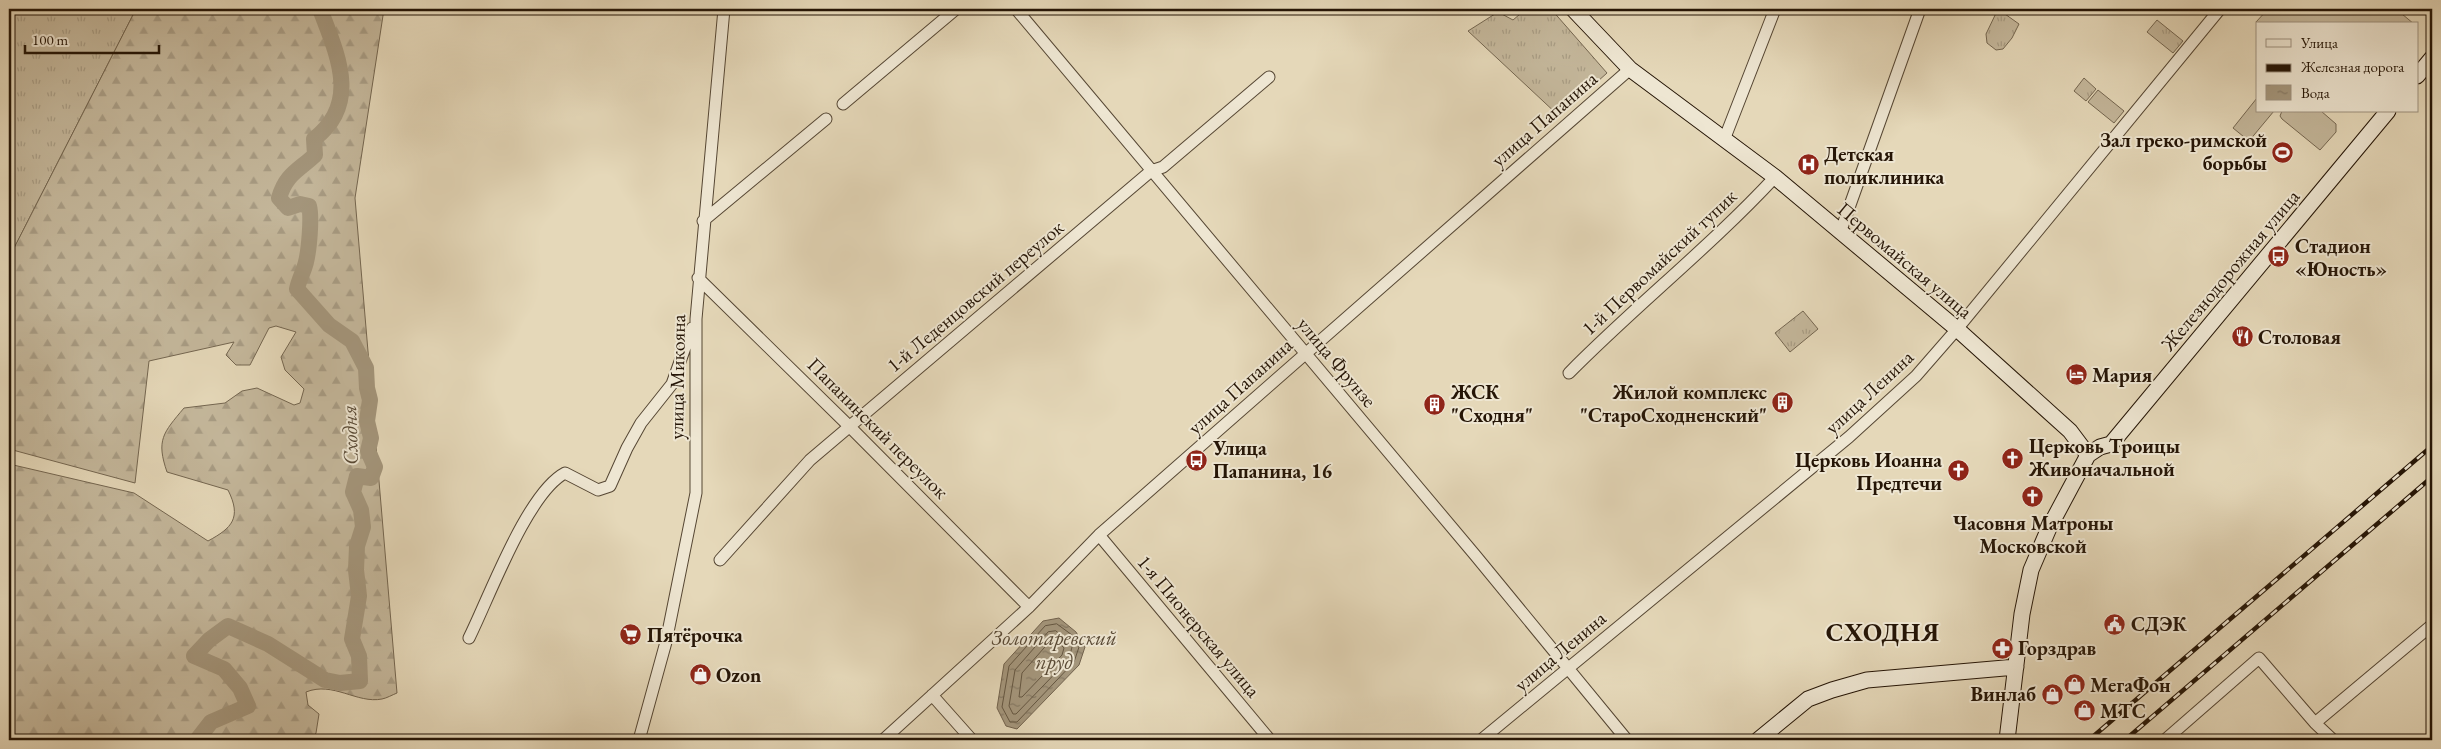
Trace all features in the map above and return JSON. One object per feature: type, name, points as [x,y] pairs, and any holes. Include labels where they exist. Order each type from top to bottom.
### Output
[{"type":"main road","name":"Первомайская улица","points":[[1573,9],[1630,69],[1775,177],[1957,329],[2070,431],[2088,455]]},
{"type":"main road","points":[[2418,75],[2432,58]]},
{"type":"main road","name":"Железнодорожная улица","points":[[2088,455],[2100,447],[2111,444],[2387,112]]},
{"type":"main road","points":[[2007,740],[2022,614],[2031,570],[2049,528],[2088,455]]},
{"type":"main road","points":[[1758,740],[1808,698],[1867,680],[2016,667]]},
{"type":"street","name":"улица Микояна","points":[[639,740],[666,642],[696,493],[696,320],[698,278],[724,9]]},
{"type":"street","points":[[843,104],[956,9]]},
{"type":"street","name":"улица Фрунзе","points":[[1016,9],[1475,555],[1627,740]]},
{"type":"street","points":[[1724,140],[1775,9]]},
{"type":"street","points":[[1840,233],[1920,9]]},
{"type":"street","name":"улица Ленина","points":[[1482,740],[1849,437],[1916,376],[1957,329],[2220,9]]},
{"type":"street","name":"улица Папанина","points":[[883,740],[1029,607],[1099,535],[1192,455],[1304,353],[1630,69]]},
{"type":"street","name":"1-й Леденцовский переулок","points":[[720,560],[810,460],[1151,171],[1163,167],[1269,77]]},
{"type":"street","points":[[703,221],[826,119]]},
{"type":"street","name":"1-й Первомайский тупик","points":[[1569,374],[1634,310],[1728,227],[1775,177]]},
{"type":"street","name":"Папанинский переулок","points":[[698,278],[1029,607]]},
{"type":"street","points":[[470,638],[513,541],[553,480],[565,473],[598,490],[610,486],[626,448],[640,424],[672,384],[696,320]]},
{"type":"street","name":"1-я Пионерская улица","points":[[1099,535],[1270,740]]},
{"type":"street","points":[[2315,723],[2432,625]]},
{"type":"street","points":[[2165,740],[2259,658],[2315,723],[2333,740]]},
{"type":"street","points":[[932,695],[972,740]]},
{"type":"green space","points":[[9,9],[136,9],[9,258]]},
{"type":"green space","points":[[136,9],[384,9],[355,198],[397,693],[384,699],[373,700],[326,689],[306,692],[308,705],[319,714],[316,733],[312,740],[9,740],[9,464],[134,493],[208,541],[229,527],[234,515],[232,500],[228,490],[167,472],[162,452],[166,431],[184,408],[225,403],[242,391],[257,388],[294,405],[300,403],[304,389],[285,370],[281,357],[296,332],[276,326],[269,328],[250,365],[236,365],[226,355],[234,342],[149,361],[135,483],[9,449],[9,258]]},
{"type":"green space","points":[[1526,9],[1551,9],[1607,73],[1559,116],[1468,31],[1498,12],[1513,20]]},
{"type":"green space","points":[[1998,9],[2019,24],[2012,38],[2003,49],[1996,50],[1987,43],[1986,34]]},
{"type":"green space","points":[[2268,9],[2396,9],[2412,22],[2256,22]]},
{"type":"green space","points":[[2157,20],[2183,41],[2173,53],[2147,32]]},
{"type":"green space","points":[[2084,78],[2096,89],[2086,101],[2074,91]]},
{"type":"green space","points":[[2098,90],[2124,111],[2114,123],[2088,102]]},
{"type":"green space","points":[[2256,99],[2256,112],[2273,112],[2249,141],[2233,128]]},
{"type":"green space","points":[[2282,112],[2322,112],[2336,124],[2336,132],[2320,150],[2280,116]]},
{"type":"green space","points":[[1803,311],[1818,329],[1790,352],[1775,333]]},
{"type":"water","name":"Золотаревский пруд","points":[[1059,618],[1076,632],[1085,647],[1079,665],[1017,729],[1006,726],[997,708],[1004,664],[1043,621]]},
{"type":"waterway","name":"Сходня","points":[[197,740],[211,722],[248,706],[240,688],[224,669],[194,656],[209,640],[228,626],[268,644],[325,680],[340,683],[360,681],[359,656],[352,639],[359,596],[356,570],[357,546],[363,527],[361,510],[353,492],[357,476],[371,478],[375,467],[368,451],[371,438],[367,421],[370,400],[366,368],[352,341],[329,325],[297,289],[308,250],[310,211],[309,206],[300,204],[288,208],[279,198],[289,178],[315,155],[314,139],[328,125],[337,110],[341,94],[338,60],[320,9]]},
{"type":"railway","points":[[2089,740],[2432,446]]},
{"type":"railway","points":[[2125,740],[2432,477]]},
{"type":"place","name":"Зал греко-римской борьбы","points":[[2283,152]]},
{"type":"place","name":"Детская поликлиника","points":[[1808,165]]},
{"type":"place","name":"Стадион «Юность»","points":[[2279,257]]},
{"type":"place","name":"Столовая","points":[[2242,337]]},
{"type":"place","name":"Мария","points":[[2076,375]]},
{"type":"place","name":"Жилой комплекс \"СтароСходненский\"","points":[[1783,403]]},
{"type":"place","name":"ЖСК \"Сходня\"","points":[[1435,404]]},
{"type":"place","name":"Церковь Троицы Живоначальной","points":[[2013,458]]},
{"type":"place","name":"Улица Папанина, 16","points":[[1197,460]]},
{"type":"place","name":"Церковь Иоанна Предтечи","points":[[1958,471]]},
{"type":"place","name":"Часовня Матроны Московской","points":[[2033,497]]},
{"type":"place","name":"СДЭК","points":[[2115,624]]},
{"type":"place","name":"Пятёрочка","points":[[631,635]]},
{"type":"place","name":"Горздрав","points":[[2002,648]]},
{"type":"place","name":"Ozon","points":[[700,675]]},
{"type":"place","name":"МегаФон","points":[[2074,685]]},
{"type":"place","name":"Винлаб","points":[[2052,694]]},
{"type":"place","name":"МТС","points":[[2084,711]]},
{"type":"district","name":"СХОДНЯ","points":[[1883,632]]}]
